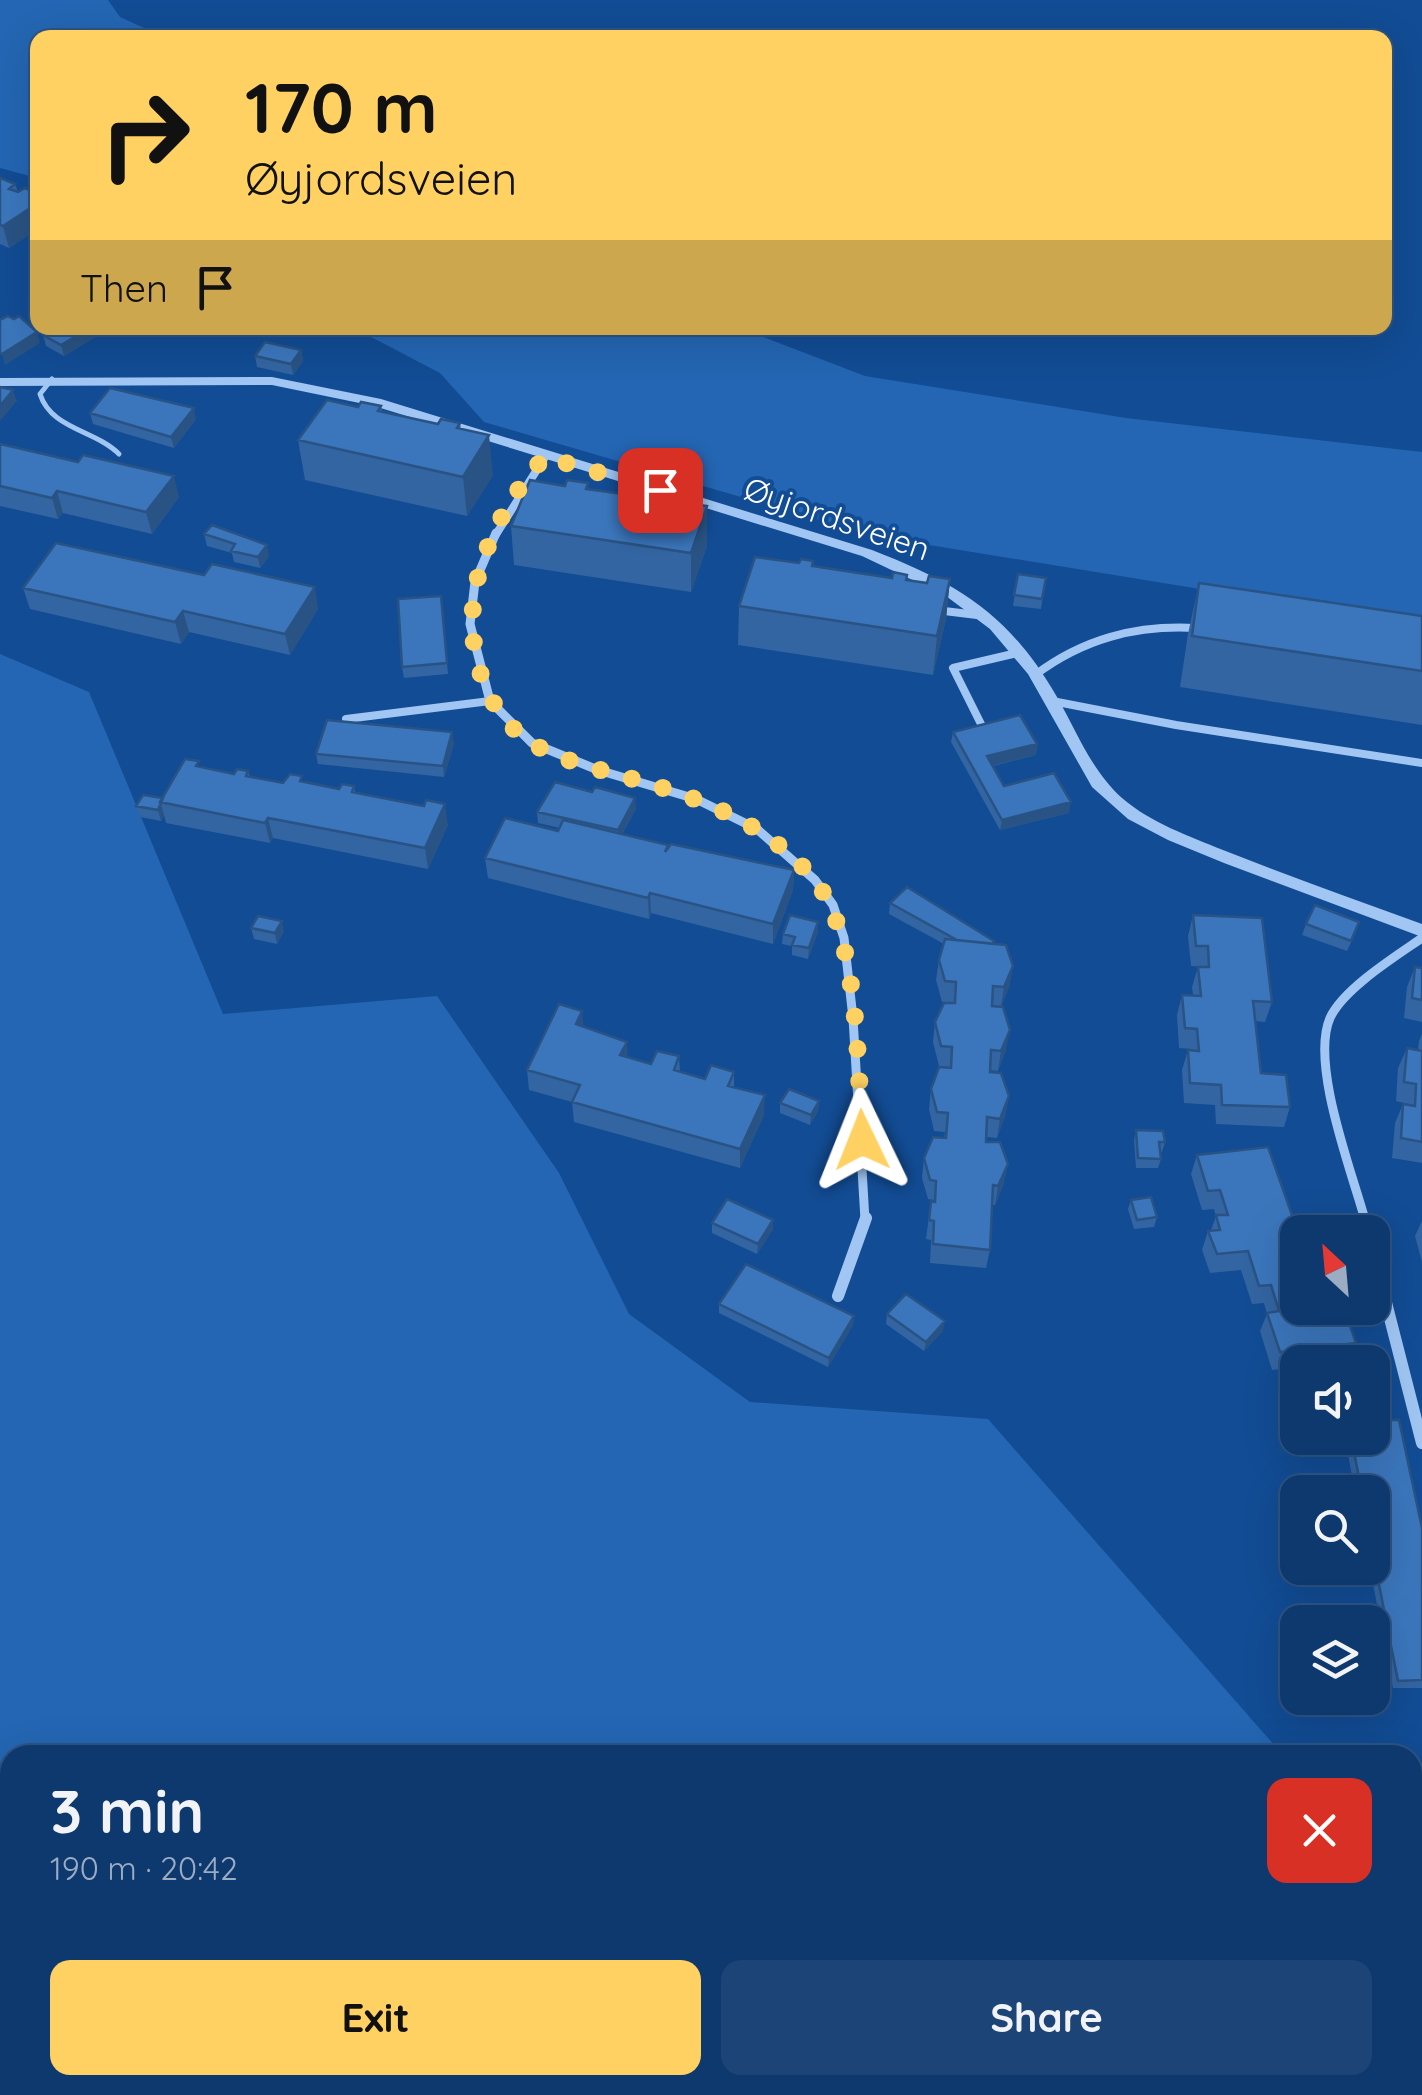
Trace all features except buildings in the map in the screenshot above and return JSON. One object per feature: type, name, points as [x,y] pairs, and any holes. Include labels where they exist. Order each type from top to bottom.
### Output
[{"type":"street","name":"Øyjordsveien","points":[[0,382],[272,381],[376,402],[918,572],[1000,626],[1052,701],[1092,779],[1124,808],[1178,838],[1422,934]]},
{"type":"street","points":[[545,457],[501,521],[475,582],[470,624],[490,701],[532,743],[598,770],[696,799],[757,829],[815,880],[832,906],[844,938],[853,1018],[866,1216],[838,1296]]},
{"type":"street","points":[[1363,1215],[1323,1066],[1330,1018],[1368,976],[1422,934]]},
{"type":"street","points":[[1390,1318],[1422,1443]]},
{"type":"lane","points":[[52,379],[40,394],[41,405],[51,415],[114,446],[119,454]]},
{"type":"lane","points":[[929,609],[988,616]]},
{"type":"lane","points":[[1035,675],[1064,654],[1123,632],[1154,627],[1198,628]]},
{"type":"lane","points":[[984,730],[953,668],[1020,653]]},
{"type":"lane","points":[[346,719],[490,701]]},
{"type":"lane","points":[[1052,701],[1158,722],[1422,762]]},
{"type":"shaded area","points":[[0,0],[108,0],[120,17],[149,30],[30,30],[30,176],[0,168]]},
{"type":"shaded area","points":[[367,335],[758,335],[865,376],[1126,418],[1422,452],[1422,625],[874,536],[484,422],[440,373]]},
{"type":"shaded area","points":[[0,654],[89,692],[223,1014],[437,996],[559,1173],[629,1314],[750,1402],[988,1419],[1274,1745],[0,1745]]},
{"type":"route","points":[[660,490],[545,457],[501,521],[475,582],[470,624],[478,666],[490,701],[532,743],[598,770],[726,812],[757,829],[815,880],[832,906],[844,938],[862,1140]]}]
